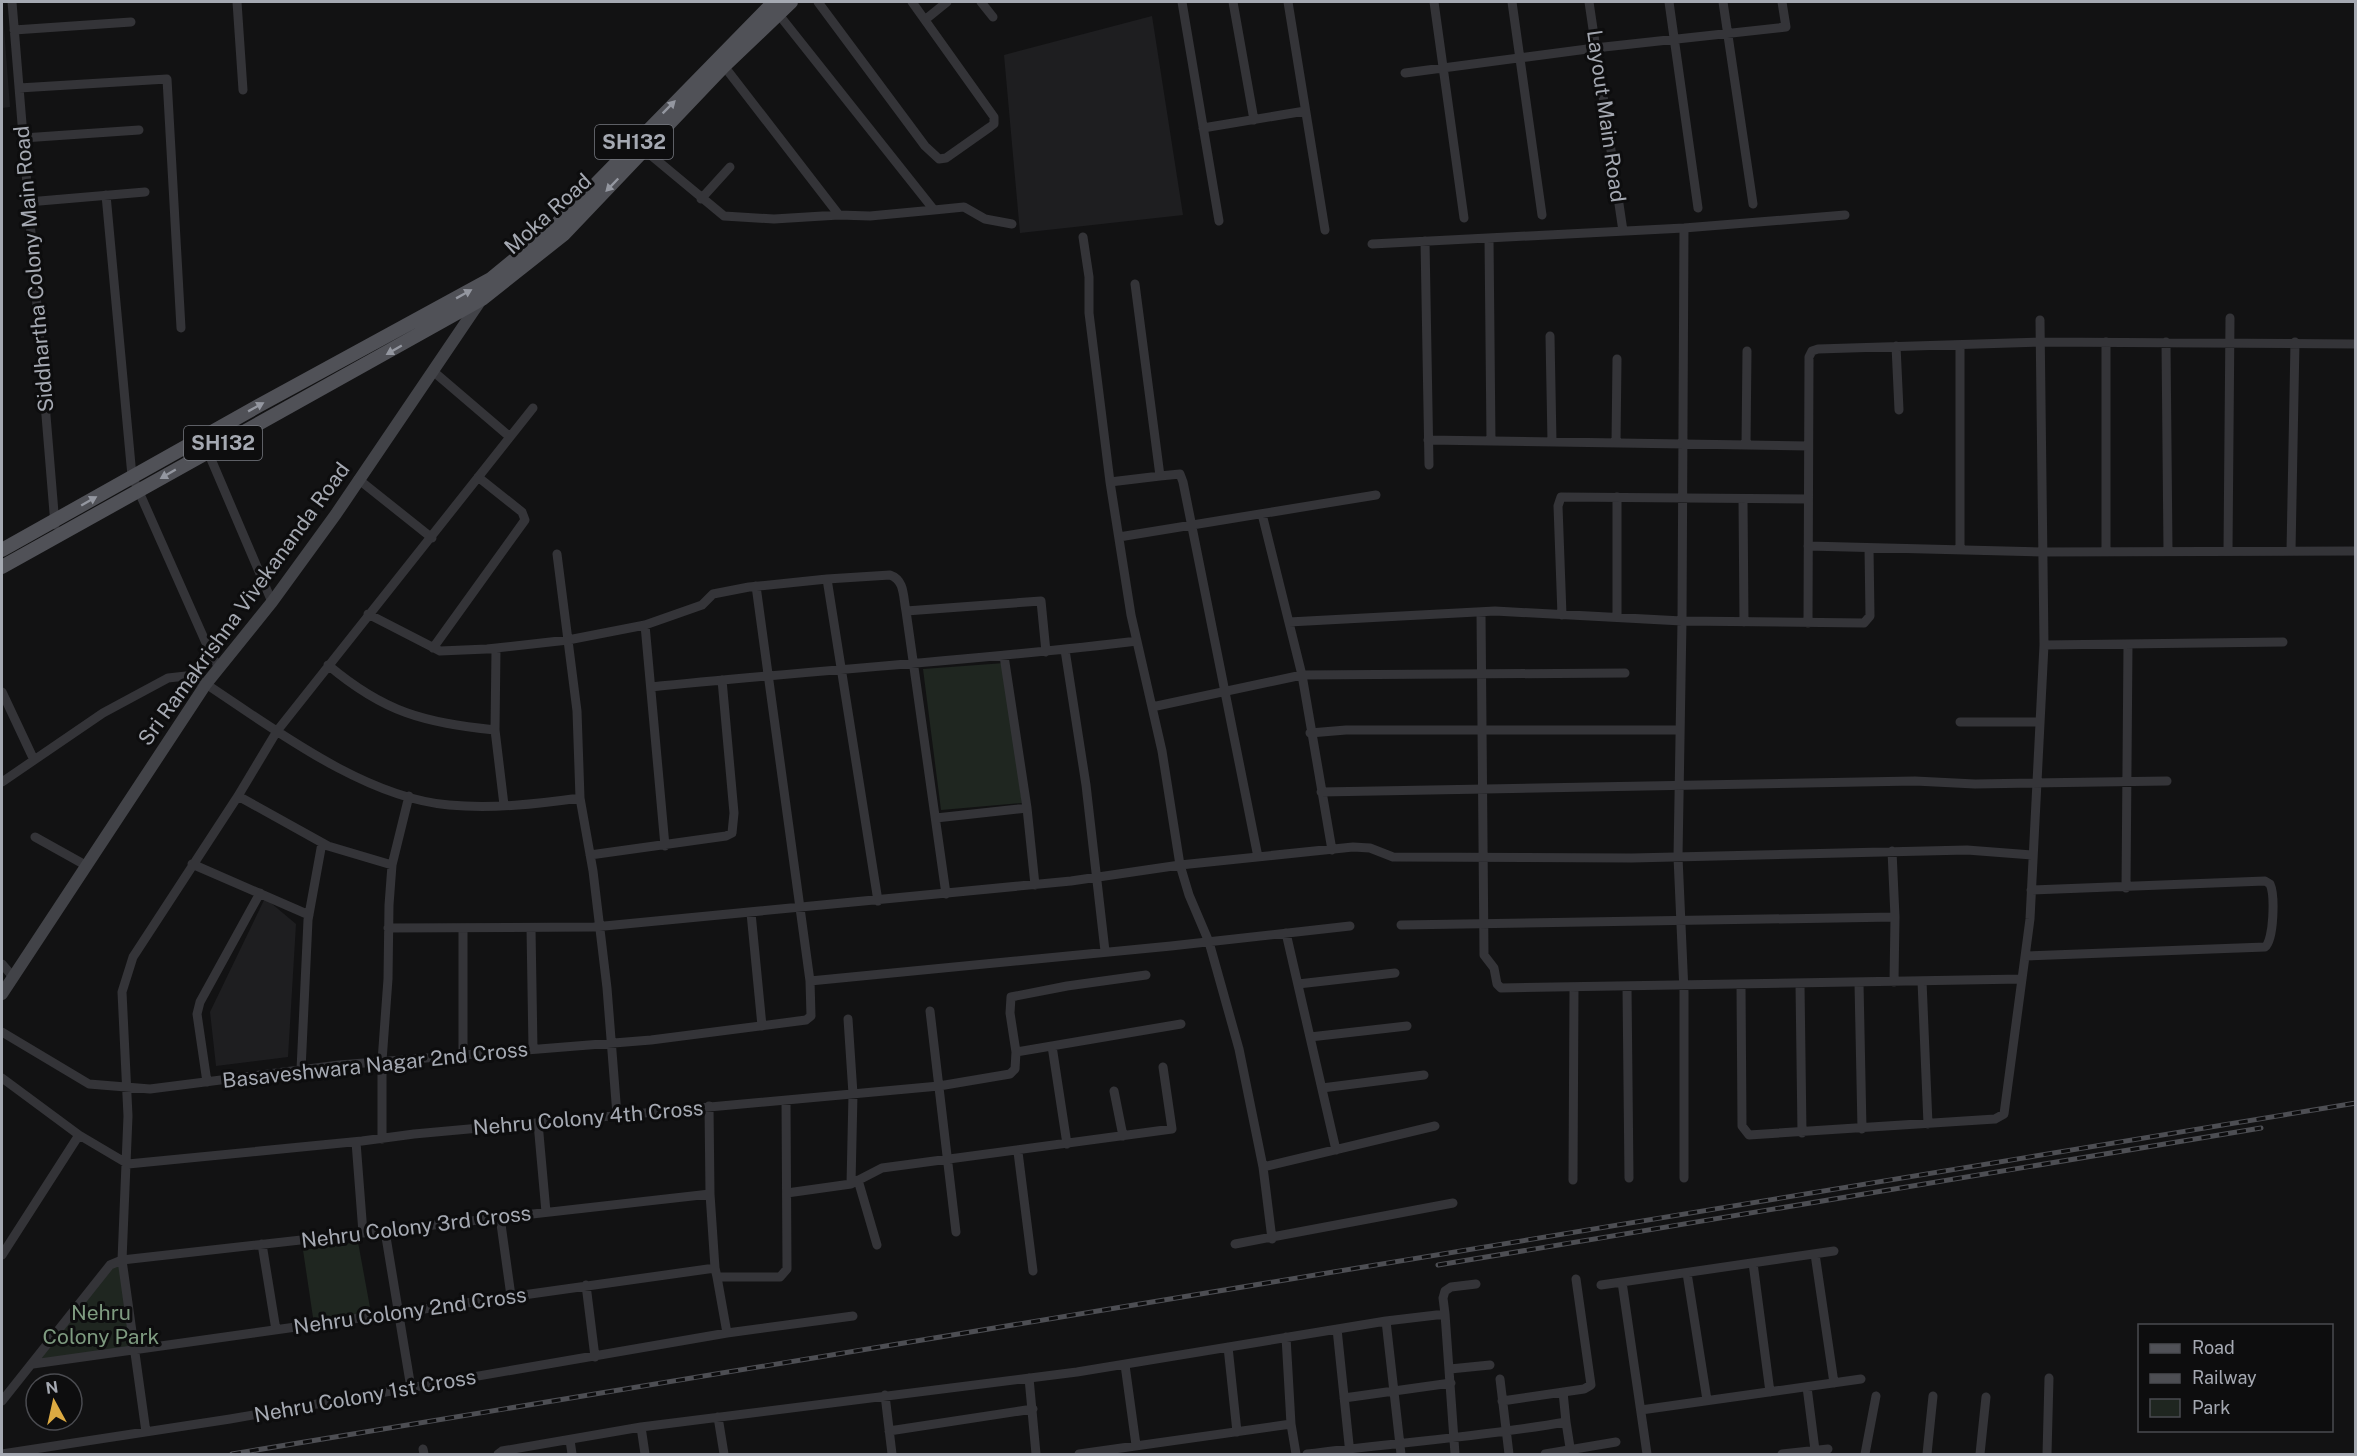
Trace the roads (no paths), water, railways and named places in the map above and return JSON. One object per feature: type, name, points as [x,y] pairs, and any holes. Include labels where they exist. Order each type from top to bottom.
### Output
[{"type":"main road","name":"Moka Road","points":[[482,299],[564,234],[640,145],[774,7],[791,2]]},
{"type":"main road","name":"Moka Road","points":[[491,279],[553,228],[724,66],[774,7]]},
{"type":"main road","name":"Sri Ramakrishna Vivekananda Road","points":[[2,994],[206,684],[272,602],[434,372],[482,299],[491,279]]},
{"type":"main road","name":"SH132","points":[[2,567],[208,452],[441,315],[491,279]]},
{"type":"main road","name":"SH132","points":[[2,550],[132,476],[441,315],[482,299]]},
{"type":"street","name":"Siddhartha Colony Main Road","points":[[12,2],[56,537]]},
{"type":"street","points":[[237,2],[243,90]]},
{"type":"street","points":[[818,2],[925,146],[939,159],[946,158],[994,124],[994,117],[912,2]]},
{"type":"street","points":[[926,19],[947,2]]},
{"type":"street","points":[[981,2],[993,17]]},
{"type":"street","points":[[1182,2],[1219,221]]},
{"type":"street","points":[[1233,2],[1254,120]]},
{"type":"street","points":[[1288,2],[1325,230]]},
{"type":"street","points":[[1434,2],[1464,218]]},
{"type":"street","points":[[1512,2],[1542,215]]},
{"type":"street","name":"Layout Main Road","points":[[1589,2],[1623,231]]},
{"type":"street","points":[[1669,2],[1698,208]]},
{"type":"street","points":[[1723,2],[1753,204]]},
{"type":"street","points":[[1405,73],[1727,32],[1786,27],[1782,2]]},
{"type":"street","points":[[774,7],[934,210]]},
{"type":"street","points":[[14,30],[131,22]]},
{"type":"street","points":[[724,66],[839,215]]},
{"type":"street","points":[[19,87],[166,79],[181,328]]},
{"type":"street","points":[[1203,128],[1305,111]]},
{"type":"street","points":[[23,138],[139,130]]},
{"type":"street","points":[[640,145],[701,199],[724,216],[736,219],[870,216],[964,207],[986,219],[1012,224]]},
{"type":"street","points":[[701,199],[730,167]]},
{"type":"street","points":[[28,202],[145,192]]},
{"type":"street","points":[[106,195],[132,476],[214,661],[221,665]]},
{"type":"street","points":[[1372,244],[1684,228],[1845,215]]},
{"type":"street","points":[[1684,228],[1678,857],[1679,922],[1684,987],[1684,1178]]},
{"type":"street","points":[[1083,237],[1089,277],[1089,313],[1110,482],[1137,641],[1152,707],[1180,865],[1189,895],[1209,942],[1239,1049],[1263,1167],[1272,1239]]},
{"type":"street","points":[[1489,238],[1491,441]]},
{"type":"street","points":[[1425,241],[1429,465]]},
{"type":"street","points":[[1135,285],[1160,476]]},
{"type":"street","points":[[2228,551],[2230,318]]},
{"type":"street","points":[[1741,985],[1742,1126],[1744,1132],[1756,1136],[1862,1129],[1995,1119],[2004,1114],[2025,956],[2031,890],[2044,645],[2040,320]]},
{"type":"street","points":[[1550,336],[1552,442]]},
{"type":"street","points":[[1808,623],[1809,357],[1812,351],[2040,342],[2355,344]]},
{"type":"street","points":[[2106,342],[2106,551]]},
{"type":"street","points":[[2166,342],[2168,551]]},
{"type":"street","points":[[2291,551],[2295,342]]},
{"type":"street","points":[[1960,345],[1960,550]]},
{"type":"street","points":[[1896,346],[1899,410]]},
{"type":"street","points":[[1746,445],[1747,351]]},
{"type":"street","points":[[1616,443],[1617,358]]},
{"type":"street","points":[[434,372],[510,437]]},
{"type":"street","points":[[146,1432],[122,1255],[128,1164],[127,1089],[122,1006],[126,974],[133,957],[238,796],[277,731],[368,614],[432,538],[532,408]]},
{"type":"street","points":[[1428,440],[1808,447]]},
{"type":"street","points":[[208,452],[272,602]]},
{"type":"street","points":[[1110,482],[1180,474],[1258,857]]},
{"type":"street","points":[[433,648],[525,520],[522,512],[478,477]]},
{"type":"street","points":[[357,479],[432,538]]},
{"type":"street","points":[[1119,537],[1192,527],[1376,495]]},
{"type":"street","points":[[1562,615],[1559,501],[1567,497],[1808,499]]},
{"type":"street","points":[[1617,497],[1617,618]]},
{"type":"street","points":[[1743,499],[1744,622]]},
{"type":"street","points":[[1262,514],[1302,675],[1310,733],[1332,850]]},
{"type":"street","points":[[1808,546],[2042,552],[2355,551]]},
{"type":"street","points":[[1289,622],[1481,612],[1682,621],[1857,623],[1868,620],[1869,548]]},
{"type":"street","points":[[557,554],[577,711],[580,798],[590,855],[617,1115]]},
{"type":"street","points":[[368,614],[433,648],[455,651],[496,649],[568,640],[645,625],[702,605],[713,594],[756,586],[890,574],[897,577],[901,584],[906,611],[946,894]]},
{"type":"street","points":[[826,579],[878,901]]},
{"type":"street","points":[[756,586],[810,981],[1350,926]]},
{"type":"street","points":[[906,611],[1041,601],[1046,652]]},
{"type":"street","points":[[1481,612],[1484,955],[1494,968],[1497,984],[1501,988],[1684,987],[2022,979]]},
{"type":"street","points":[[645,625],[665,846]]},
{"type":"street","points":[[651,687],[840,668],[914,665],[1137,641]]},
{"type":"street","points":[[2044,645],[2283,642]]},
{"type":"street","points":[[2126,888],[2125,783],[2128,644]]},
{"type":"street","points":[[496,649],[495,730],[504,805]]},
{"type":"street","points":[[1065,650],[1076,710],[1105,951]]},
{"type":"street","points":[[1004,656],[1027,808],[1035,885]]},
{"type":"street","points":[[328,665],[369,696],[398,711],[449,726],[495,730]]},
{"type":"street","points":[[1152,707],[1302,675],[1625,673]]},
{"type":"street","points":[[2,782],[103,713],[168,678],[186,676],[206,684],[277,731],[359,778],[409,796],[449,805],[504,805],[580,798]]},
{"type":"street","points":[[590,855],[665,846],[732,833],[734,813],[722,680]]},
{"type":"street","points":[[2,692],[34,760]]},
{"type":"street","points":[[1960,722],[2040,722]]},
{"type":"street","points":[[1310,733],[1346,730],[1680,729]]},
{"type":"street","points":[[1321,792],[1915,781],[2036,784],[2167,781]]},
{"type":"street","points":[[238,796],[322,843],[392,865]]},
{"type":"street","points":[[382,1138],[382,1061],[392,865],[409,796]]},
{"type":"street","points":[[936,818],[1027,808]]},
{"type":"street","points":[[35,837],[87,866]]},
{"type":"street","points":[[301,1070],[309,915],[322,843]]},
{"type":"street","points":[[388,928],[598,927],[1035,885],[1180,865],[1370,848],[1393,857],[1678,857],[1967,850],[2032,855]]},
{"type":"street","points":[[1892,851],[1895,917],[1894,982]]},
{"type":"street","points":[[192,864],[309,915]]},
{"type":"street","points":[[2025,956],[2265,947],[2271,939],[2273,894],[2270,884],[2265,880],[2126,888],[2031,890]]},
{"type":"street","points":[[207,1082],[197,1014],[200,1002],[260,893]]},
{"type":"street","points":[[751,913],[762,1026]]},
{"type":"street","points":[[1401,925],[1895,917]]},
{"type":"street","points":[[463,928],[463,1055]]},
{"type":"street","points":[[531,928],[533,1049]]},
{"type":"street","points":[[1286,933],[1336,1150]]},
{"type":"street","points":[[2,964],[13,977]]},
{"type":"street","points":[[1298,984],[1395,973]]},
{"type":"street","points":[[1146,975],[1067,986],[1011,998],[1010,1012],[1016,1052],[1181,1024]]},
{"type":"street","name":"Basaveshwara Nagar 2nd Cross","points":[[2,1032],[78,1079],[106,1087],[150,1089],[382,1061],[611,1043],[799,1022],[812,1017],[810,981]]},
{"type":"street","points":[[1922,981],[1928,1124]]},
{"type":"street","points":[[1859,983],[1862,1129]]},
{"type":"street","points":[[1800,984],[1802,1133]]},
{"type":"street","points":[[1627,987],[1629,1179]]},
{"type":"street","points":[[1573,1180],[1575,988]]},
{"type":"street","points":[[930,1011],[956,1232]]},
{"type":"street","points":[[848,1019],[853,1094],[854,1182],[877,1245]]},
{"type":"street","points":[[1310,1037],[1407,1026]]},
{"type":"street","points":[[1052,1046],[1067,1144]]},
{"type":"street","name":"Nehru Colony 4th Cross","points":[[128,1164],[709,1106],[939,1086],[1010,1074],[1015,1069],[1016,1052]]},
{"type":"street","points":[[786,1101],[787,1193],[854,1182],[882,1168],[1018,1152],[1172,1129],[1163,1067]]},
{"type":"street","points":[[1322,1088],[1424,1075]]},
{"type":"street","points":[[2,1078],[79,1135],[128,1164]]},
{"type":"street","points":[[1114,1091],[1123,1136]]},
{"type":"street","points":[[709,1106],[710,1194],[716,1273],[727,1333]]},
{"type":"street","points":[[538,1123],[546,1212]]},
{"type":"street","points":[[1263,1167],[1435,1126]]},
{"type":"street","points":[[2,1255],[79,1135]]},
{"type":"street","points":[[356,1142],[363,1233]]},
{"type":"street","points":[[1018,1152],[1033,1271]]},
{"type":"street","name":"Nehru Colony 2nd Cross","points":[[33,1364],[586,1285],[716,1273],[780,1277],[787,1269],[787,1193]]},
{"type":"street","name":"Nehru Colony 3rd Cross","points":[[122,1255],[262,1244],[710,1194]]},
{"type":"street","points":[[1235,1244],[1272,1239],[1453,1203]]},
{"type":"street","points":[[500,1217],[511,1296]]},
{"type":"street","points":[[385,1231],[411,1388]]},
{"type":"street","points":[[262,1244],[276,1330]]},
{"type":"street","points":[[1601,1285],[1834,1251]]},
{"type":"street","points":[[1815,1254],[1834,1383]]},
{"type":"street","points":[[2,1401],[110,1265],[122,1255]]},
{"type":"street","points":[[1753,1263],[1770,1392]]},
{"type":"street","points":[[1687,1273],[1707,1400]]},
{"type":"street","points":[[1502,1401],[1584,1389],[1590,1385],[1576,1279]]},
{"type":"street","points":[[1623,1282],[1647,1455]]},
{"type":"street","points":[[1455,1455],[1443,1298],[1445,1291],[1451,1287],[1476,1284]]},
{"type":"street","points":[[586,1285],[596,1357]]},
{"type":"street","points":[[498,1455],[502,1451],[640,1427],[1125,1365],[1386,1321],[1445,1314]]},
{"type":"street","name":"Nehru Colony 1st Cross","points":[[2,1454],[411,1388],[727,1333],[853,1316]]},
{"type":"street","points":[[1386,1321],[1401,1455]]},
{"type":"street","points":[[1337,1329],[1350,1452]]},
{"type":"street","points":[[1286,1337],[1291,1424],[1296,1455]]},
{"type":"street","points":[[1228,1347],[1238,1432]]},
{"type":"street","points":[[1125,1365],[1136,1445]]},
{"type":"street","points":[[1450,1369],[1490,1365]]},
{"type":"street","points":[[1029,1378],[1036,1455]]},
{"type":"street","points":[[2047,1455],[2049,1378]]},
{"type":"street","points":[[1500,1379],[1509,1455]]},
{"type":"street","points":[[1641,1410],[1861,1379]]},
{"type":"street","points":[[1344,1398],[1451,1383]]},
{"type":"street","points":[[1807,1387],[1815,1450]]},
{"type":"street","points":[[1563,1392],[1571,1453]]},
{"type":"street","points":[[885,1395],[892,1455]]},
{"type":"street","points":[[1864,1455],[1876,1396]]},
{"type":"street","points":[[1927,1455],[1933,1396]]},
{"type":"street","points":[[1980,1455],[1986,1397]]},
{"type":"street","points":[[889,1431],[1033,1409]]},
{"type":"street","points":[[718,1417],[724,1455]]},
{"type":"street","points":[[1307,1455],[1350,1452],[1400,1442],[1505,1433],[1566,1422]]},
{"type":"street","points":[[1079,1455],[1291,1424]]},
{"type":"street","points":[[640,1427],[645,1455]]},
{"type":"street","points":[[570,1440],[572,1455]]},
{"type":"street","points":[[1545,1455],[1571,1453],[1616,1442]]},
{"type":"street","points":[[1782,1455],[1828,1449]]},
{"type":"railway","points":[[232,1454],[2356,1103]]},
{"type":"railway","points":[[1438,1265],[2261,1128]]},
{"type":"park label","name":"Nehru Colony Park","points":[[101,1325]]}]
